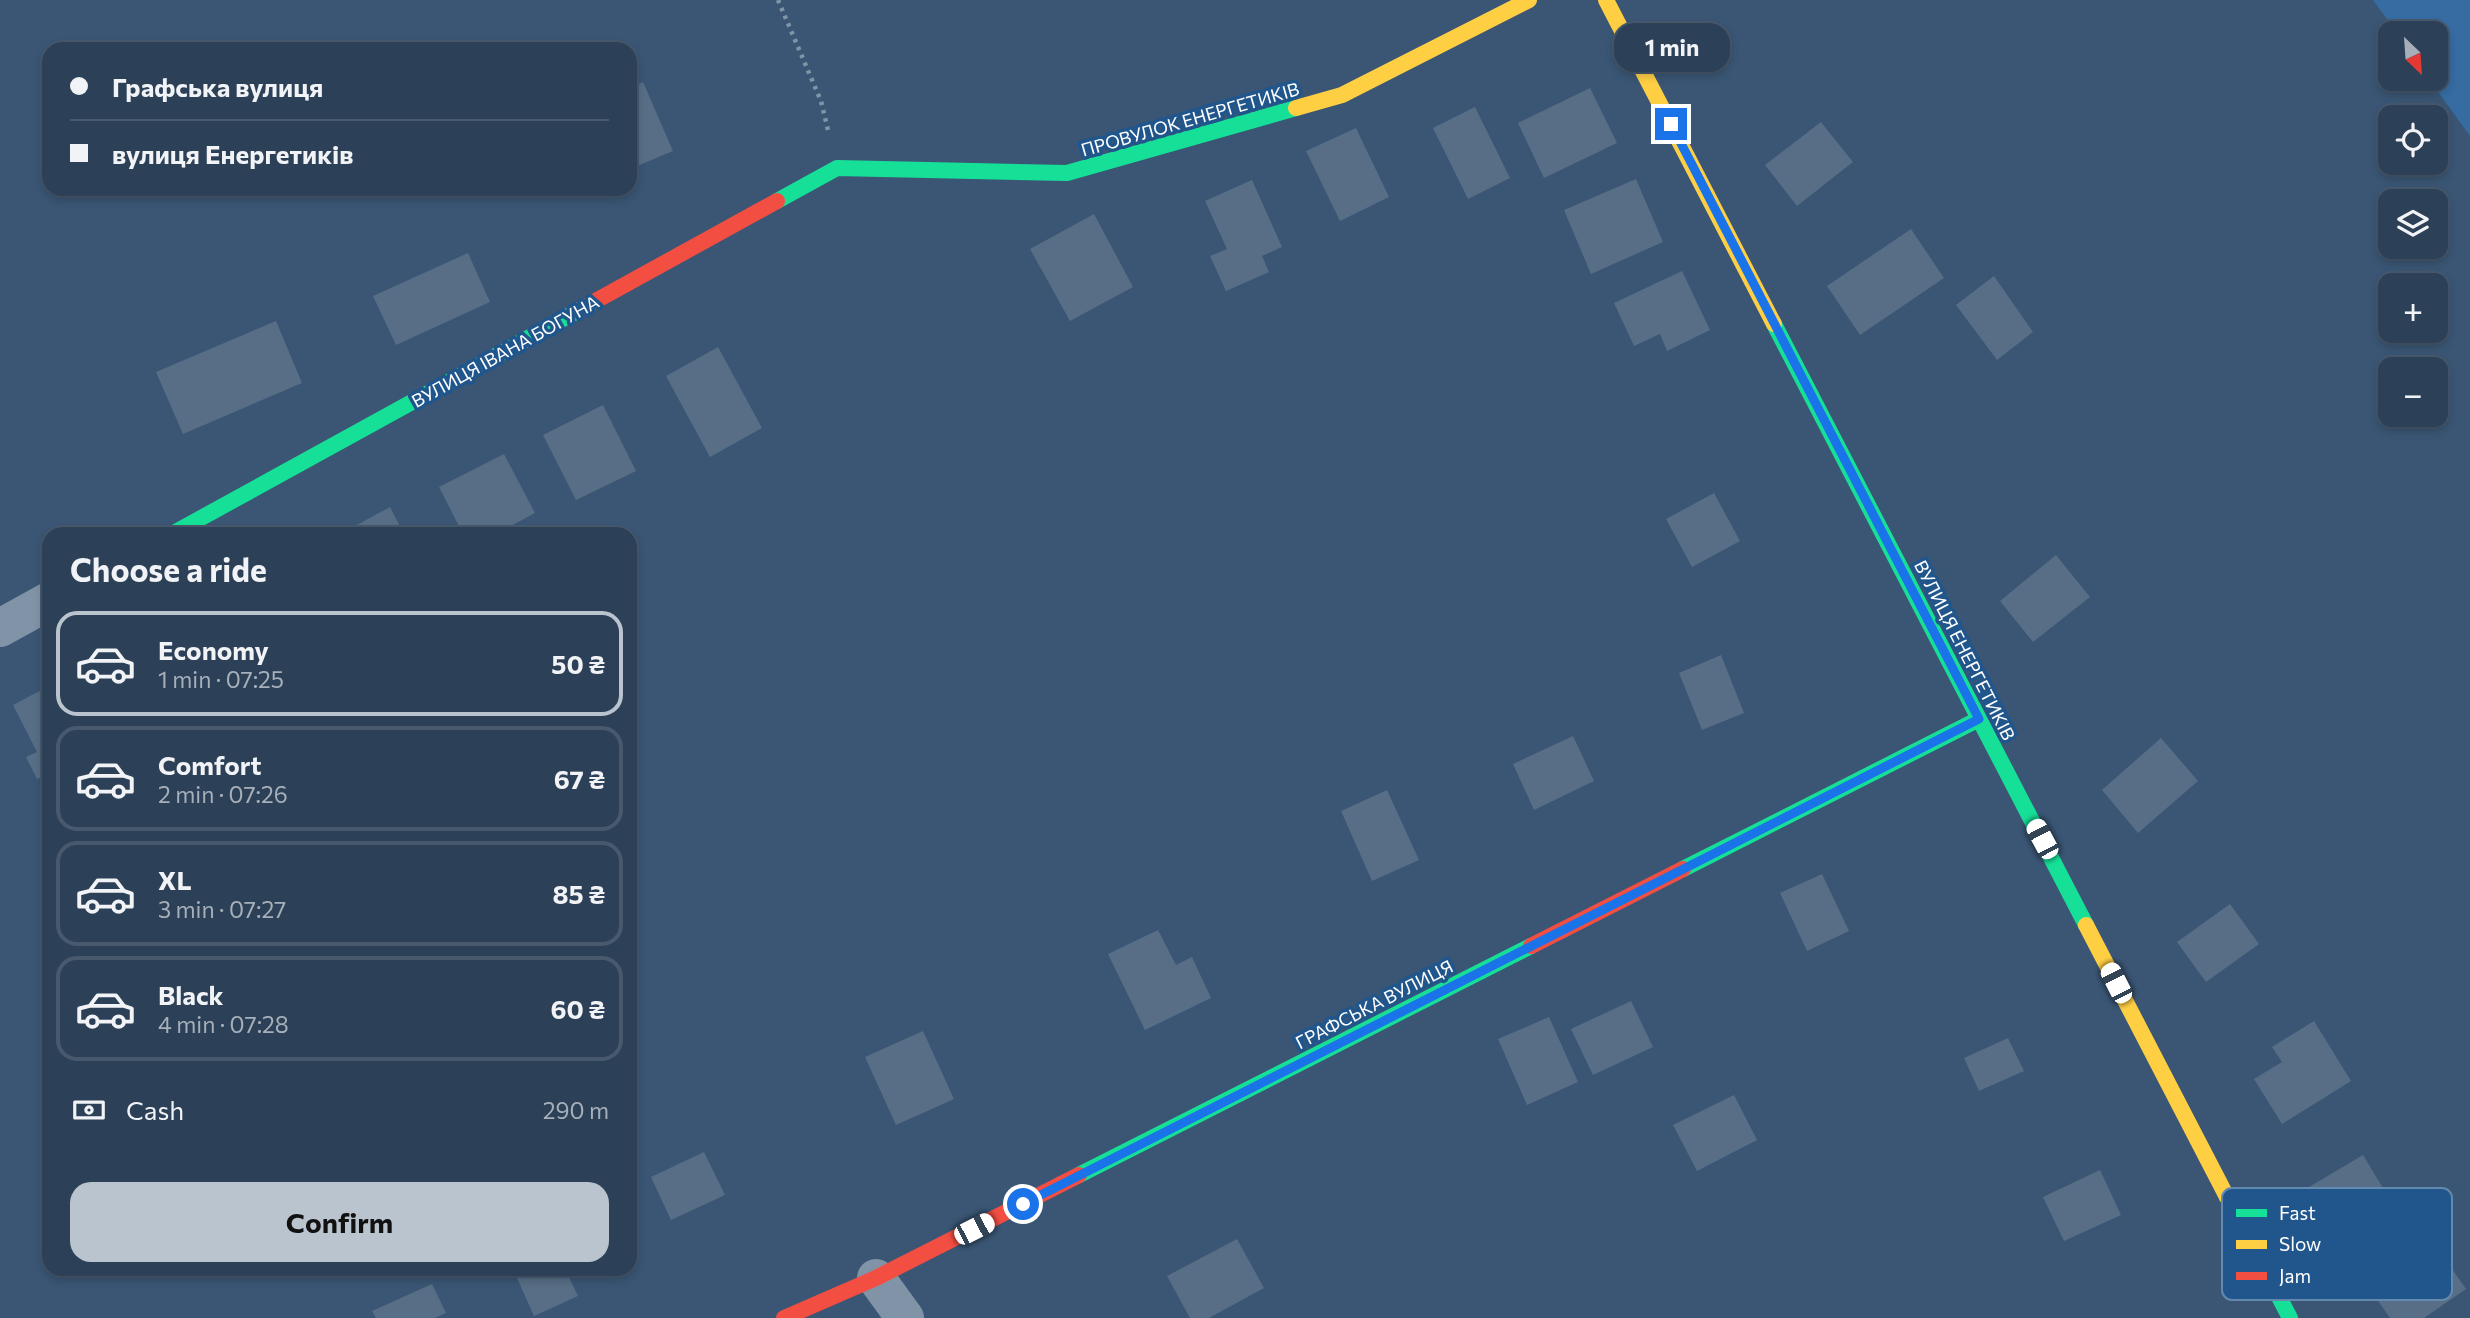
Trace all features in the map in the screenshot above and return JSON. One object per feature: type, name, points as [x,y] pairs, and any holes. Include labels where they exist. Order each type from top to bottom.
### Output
[{"type":"street","name":"ПРОВУЛОК ЕНЕРГЕТИКІВ","points":[[837,168],[1067,173],[1342,95],[1530,0]]},
{"type":"street","name":"ВУЛИЦЯ ЕНЕРГЕТИКІВ","points":[[1606,0],[2223,1188]]},
{"type":"street","name":"ВУЛИЦЯ ІВАНА БОГУНА","points":[[185,527],[837,168]]},
{"type":"street","points":[[0,628],[42,605]]},
{"type":"street","name":"ГРАФСЬКА ВУЛИЦЯ","points":[[784,1318],[876,1278],[1979,719]]},
{"type":"street","points":[[876,1278],[905,1318]]},
{"type":"street","name":"ВУЛИЦЯ ЕНЕРГЕТИКІВ","points":[[2281,1300],[2290,1318]]},
{"type":"path","points":[[778,0],[821,101],[837,168]]},
{"type":"shaded area","points":[[2373,0],[2470,0],[2470,136],[2438,91],[2448,91],[2448,21],[2388,21]]},
{"type":"building","points":[[643,82],[673,151],[637,166],[637,85]]},
{"type":"building","points":[[1590,88],[1617,143],[1544,178],[1518,123]]},
{"type":"building","points":[[1475,107],[1510,178],[1468,199],[1433,128]]},
{"type":"building","points":[[1821,122],[1853,162],[1797,206],[1765,165]]},
{"type":"building","points":[[1356,128],[1389,197],[1340,221],[1306,151]]},
{"type":"building","points":[[1636,179],[1663,242],[1591,274],[1564,210]]},
{"type":"building","points":[[1252,180],[1282,247],[1262,256],[1269,272],[1226,291],[1210,256],[1227,249],[1205,201]]},
{"type":"building","points":[[1094,214],[1133,287],[1070,321],[1030,249]]},
{"type":"building","points":[[1911,229],[1944,278],[1860,335],[1827,286]]},
{"type":"building","points":[[468,253],[490,302],[396,345],[373,296]]},
{"type":"building","points":[[1682,271],[1710,330],[1667,351],[1660,334],[1634,346],[1614,303]]},
{"type":"building","points":[[1994,276],[2033,332],[1997,360],[1956,305]]},
{"type":"building","points":[[276,321],[302,383],[183,434],[156,372]]},
{"type":"building","points":[[718,347],[762,428],[710,457],[666,376]]},
{"type":"building","points":[[603,405],[636,471],[576,500],[543,435]]},
{"type":"building","points":[[504,454],[535,513],[509,527],[459,527],[439,487]]},
{"type":"building","points":[[1714,493],[1740,541],[1692,567],[1666,519]]},
{"type":"building","points":[[390,507],[400,527],[353,527]]},
{"type":"building","points":[[2056,555],[2090,597],[2033,642],[2000,601]]},
{"type":"building","points":[[1721,655],[1744,713],[1702,730],[1679,673]]},
{"type":"building","points":[[42,690],[42,777],[37,779],[26,757],[37,752],[13,705]]},
{"type":"building","points":[[1573,736],[1594,781],[1534,810],[1513,764]]},
{"type":"building","points":[[2161,738],[2198,781],[2138,833],[2102,790]]},
{"type":"building","points":[[1387,790],[1419,860],[1372,881],[1341,811]]},
{"type":"building","points":[[1822,874],[1849,931],[1807,951],[1780,893]]},
{"type":"building","points":[[2230,904],[2259,944],[2206,982],[2177,942]]},
{"type":"building","points":[[1158,930],[1176,965],[1192,957],[1211,998],[1145,1030],[1108,954]]},
{"type":"building","points":[[1631,1001],[1653,1047],[1593,1075],[1571,1029]]},
{"type":"building","points":[[1549,1017],[1578,1082],[1527,1105],[1498,1039]]},
{"type":"building","points":[[2314,1021],[2351,1081],[2282,1124],[2254,1079],[2282,1062],[2272,1047]]},
{"type":"building","points":[[923,1031],[954,1099],[896,1125],[865,1057]]},
{"type":"building","points":[[2008,1038],[2024,1071],[1979,1091],[1964,1058]]},
{"type":"building","points":[[1734,1095],[1757,1140],[1697,1171],[1673,1125]]},
{"type":"building","points":[[704,1152],[725,1195],[671,1220],[651,1177]]},
{"type":"building","points":[[2363,1155],[2383,1188],[2310,1188]]},
{"type":"building","points":[[2100,1170],[2121,1215],[2064,1241],[2043,1197]]},
{"type":"building","points":[[1237,1239],[1264,1288],[1209,1318],[1190,1318],[1167,1276]]},
{"type":"building","points":[[2452,1269],[2466,1289],[2452,1299]]},
{"type":"building","points":[[516,1276],[568,1276],[578,1296],[534,1316]]},
{"type":"building","points":[[432,1284],[446,1313],[435,1318],[376,1318],[372,1311]]},
{"type":"building","points":[[2450,1300],[2424,1318],[2390,1318],[2378,1301]]},
{"type":"traffic: fast","points":[[777,201],[837,168],[1067,173],[1296,108]]},
{"type":"traffic: fast","points":[[185,527],[581,309]]},
{"type":"traffic: fast","points":[[1774,324],[2086,925]]},
{"type":"traffic: fast","points":[[1683,869],[1979,719]]},
{"type":"traffic: fast","points":[[1079,1175],[1531,946]]},
{"type":"traffic: fast","points":[[2281,1300],[2290,1318]]},
{"type":"traffic: slow","points":[[1296,108],[1342,95],[1529,0]]},
{"type":"traffic: slow","points":[[1606,0],[1774,324]]},
{"type":"traffic: slow","points":[[2086,925],[2222,1188]]},
{"type":"traffic: jam","points":[[581,309],[777,201]]},
{"type":"traffic: jam","points":[[1531,946],[1683,869]]},
{"type":"traffic: jam","points":[[784,1318],[876,1278],[1079,1175]]},
{"type":"route","points":[[1023,1204],[1979,719],[1671,124]]}]
